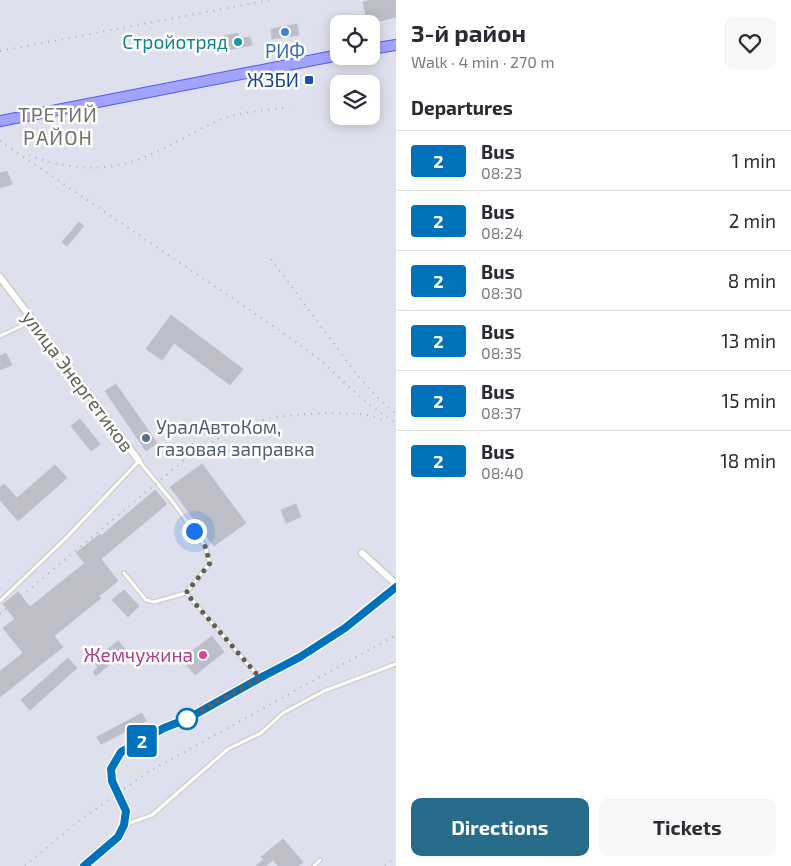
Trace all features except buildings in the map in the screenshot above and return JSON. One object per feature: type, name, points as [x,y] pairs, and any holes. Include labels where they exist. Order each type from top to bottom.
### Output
[{"type":"main road","points":[[380,47],[396,44]]},
{"type":"main road","points":[[0,121],[330,57]]},
{"type":"street","name":"улица Энергетиков","points":[[0,277],[139,461]]},
{"type":"street","points":[[84,866],[118,837],[124,825],[126,811],[112,781],[111,769],[121,752],[164,728],[187,719],[300,657],[345,628],[396,585],[362,553]]},
{"type":"lane","points":[[0,336],[33,321]]},
{"type":"lane","points":[[0,601],[65,539],[139,461],[172,501],[205,546],[210,563],[186,593],[154,602],[146,600],[124,574]]},
{"type":"lane","points":[[186,593],[260,678]]},
{"type":"lane","points":[[124,825],[152,815],[228,749],[261,733],[283,713],[324,691],[396,664]]},
{"type":"lane","points":[[314,866],[320,860]]},
{"type":"railway","points":[[0,51],[270,0]]},
{"type":"railway","points":[[29,155],[57,164],[87,168],[116,166],[155,153],[228,117],[289,107]]},
{"type":"railway","points":[[0,141],[291,338],[320,360],[368,404],[396,423]]},
{"type":"railway","points":[[271,259],[358,376],[396,414]]},
{"type":"railway","points":[[0,614],[188,457],[234,429],[273,417],[325,413],[363,414],[387,421]]},
{"type":"railway","points":[[25,866],[80,820],[148,772],[396,635]]},
{"type":"railway","points":[[385,866],[396,857]]},
{"type":"bus line","name":"2","points":[[84,866],[118,837],[124,825],[126,811],[112,781],[111,769],[121,752],[164,728],[187,719],[300,657],[345,628],[396,587]]},
{"type":"place","name":"РИФ","points":[[285,32]]},
{"type":"place","name":"Стройотряд","points":[[238,42]]},
{"type":"place","name":"ЖЗБИ","points":[[309,80]]},
{"type":"place","name":"УралАвтоКом, газовая заправка","points":[[146,438]]},
{"type":"place","name":"Жемчужина","points":[[203,655]]},
{"type":"district","name":"ТРЕТИЙ РАЙОН","points":[[58,126]]},
{"type":"route","points":[[187,719],[260,678],[186,593],[210,563],[205,546],[194,531]]}]
